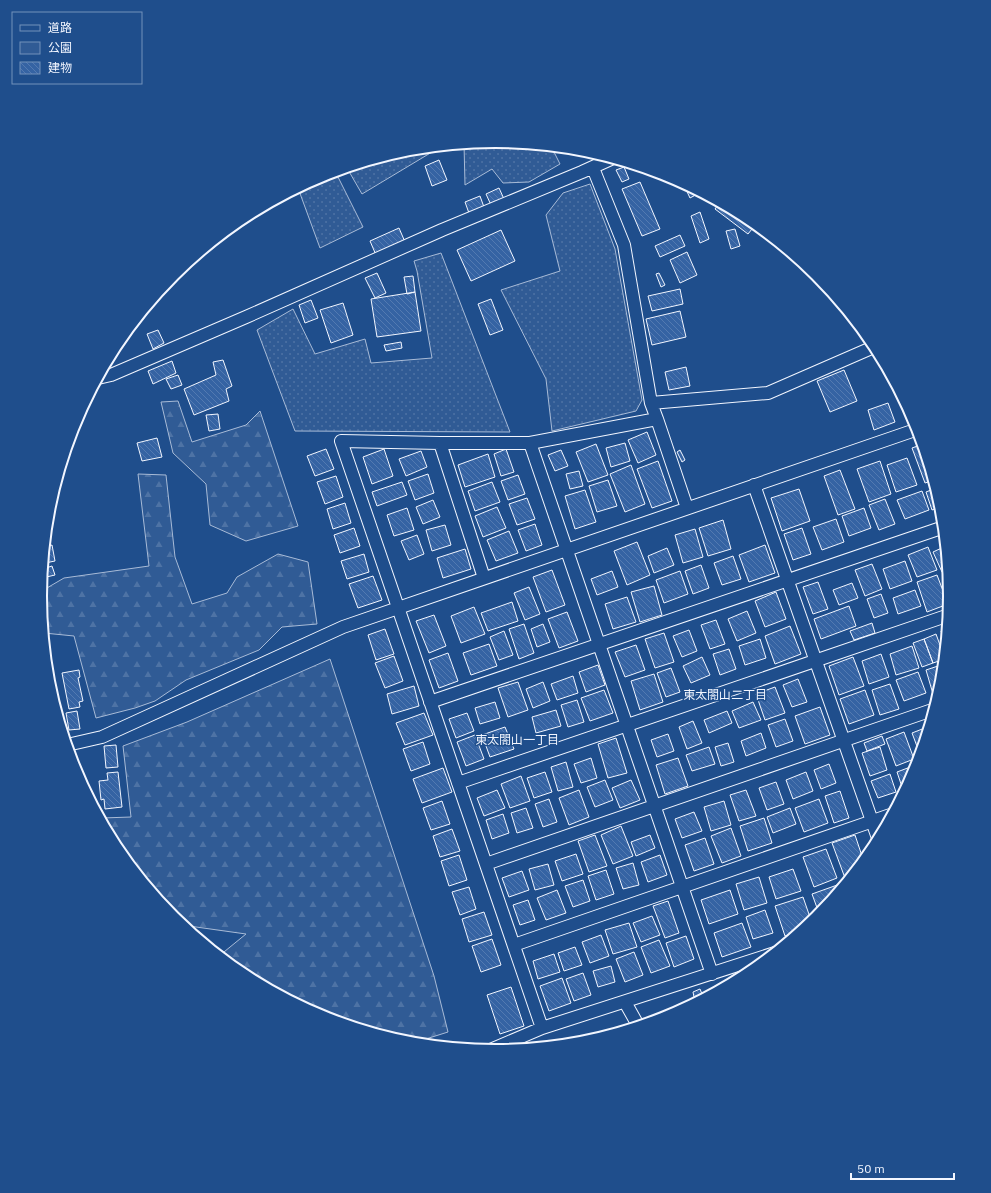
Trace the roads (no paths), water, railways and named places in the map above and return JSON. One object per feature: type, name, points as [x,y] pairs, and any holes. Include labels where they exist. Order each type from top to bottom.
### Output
[{"type":"street","points":[[105,376],[111,375],[442,230],[606,162]]},
{"type":"street","points":[[593,168],[624,245],[651,403],[687,508]]},
{"type":"street","points":[[651,403],[768,393],[869,349]]},
{"type":"street","points":[[542,1028],[341,441],[530,443],[657,420]]},
{"type":"street","points":[[72,744],[102,737],[343,627],[912,431]]},
{"type":"street","points":[[440,443],[484,578]]},
{"type":"street","points":[[530,443],[712,974]]},
{"type":"street","points":[[754,485],[876,833]]},
{"type":"street","points":[[430,702],[938,529]]},
{"type":"street","points":[[458,783],[943,617]]},
{"type":"street","points":[[486,864],[929,711]]},
{"type":"street","points":[[514,945],[886,817]]},
{"type":"street","points":[[503,1045],[542,1028],[761,958]]},
{"type":"street","points":[[625,1002],[636,1022]]},
{"type":"district","name":"東太閤山二丁目","points":[[725,694]]},
{"type":"district","name":"東太閤山一丁目","points":[[517,739]]}]
